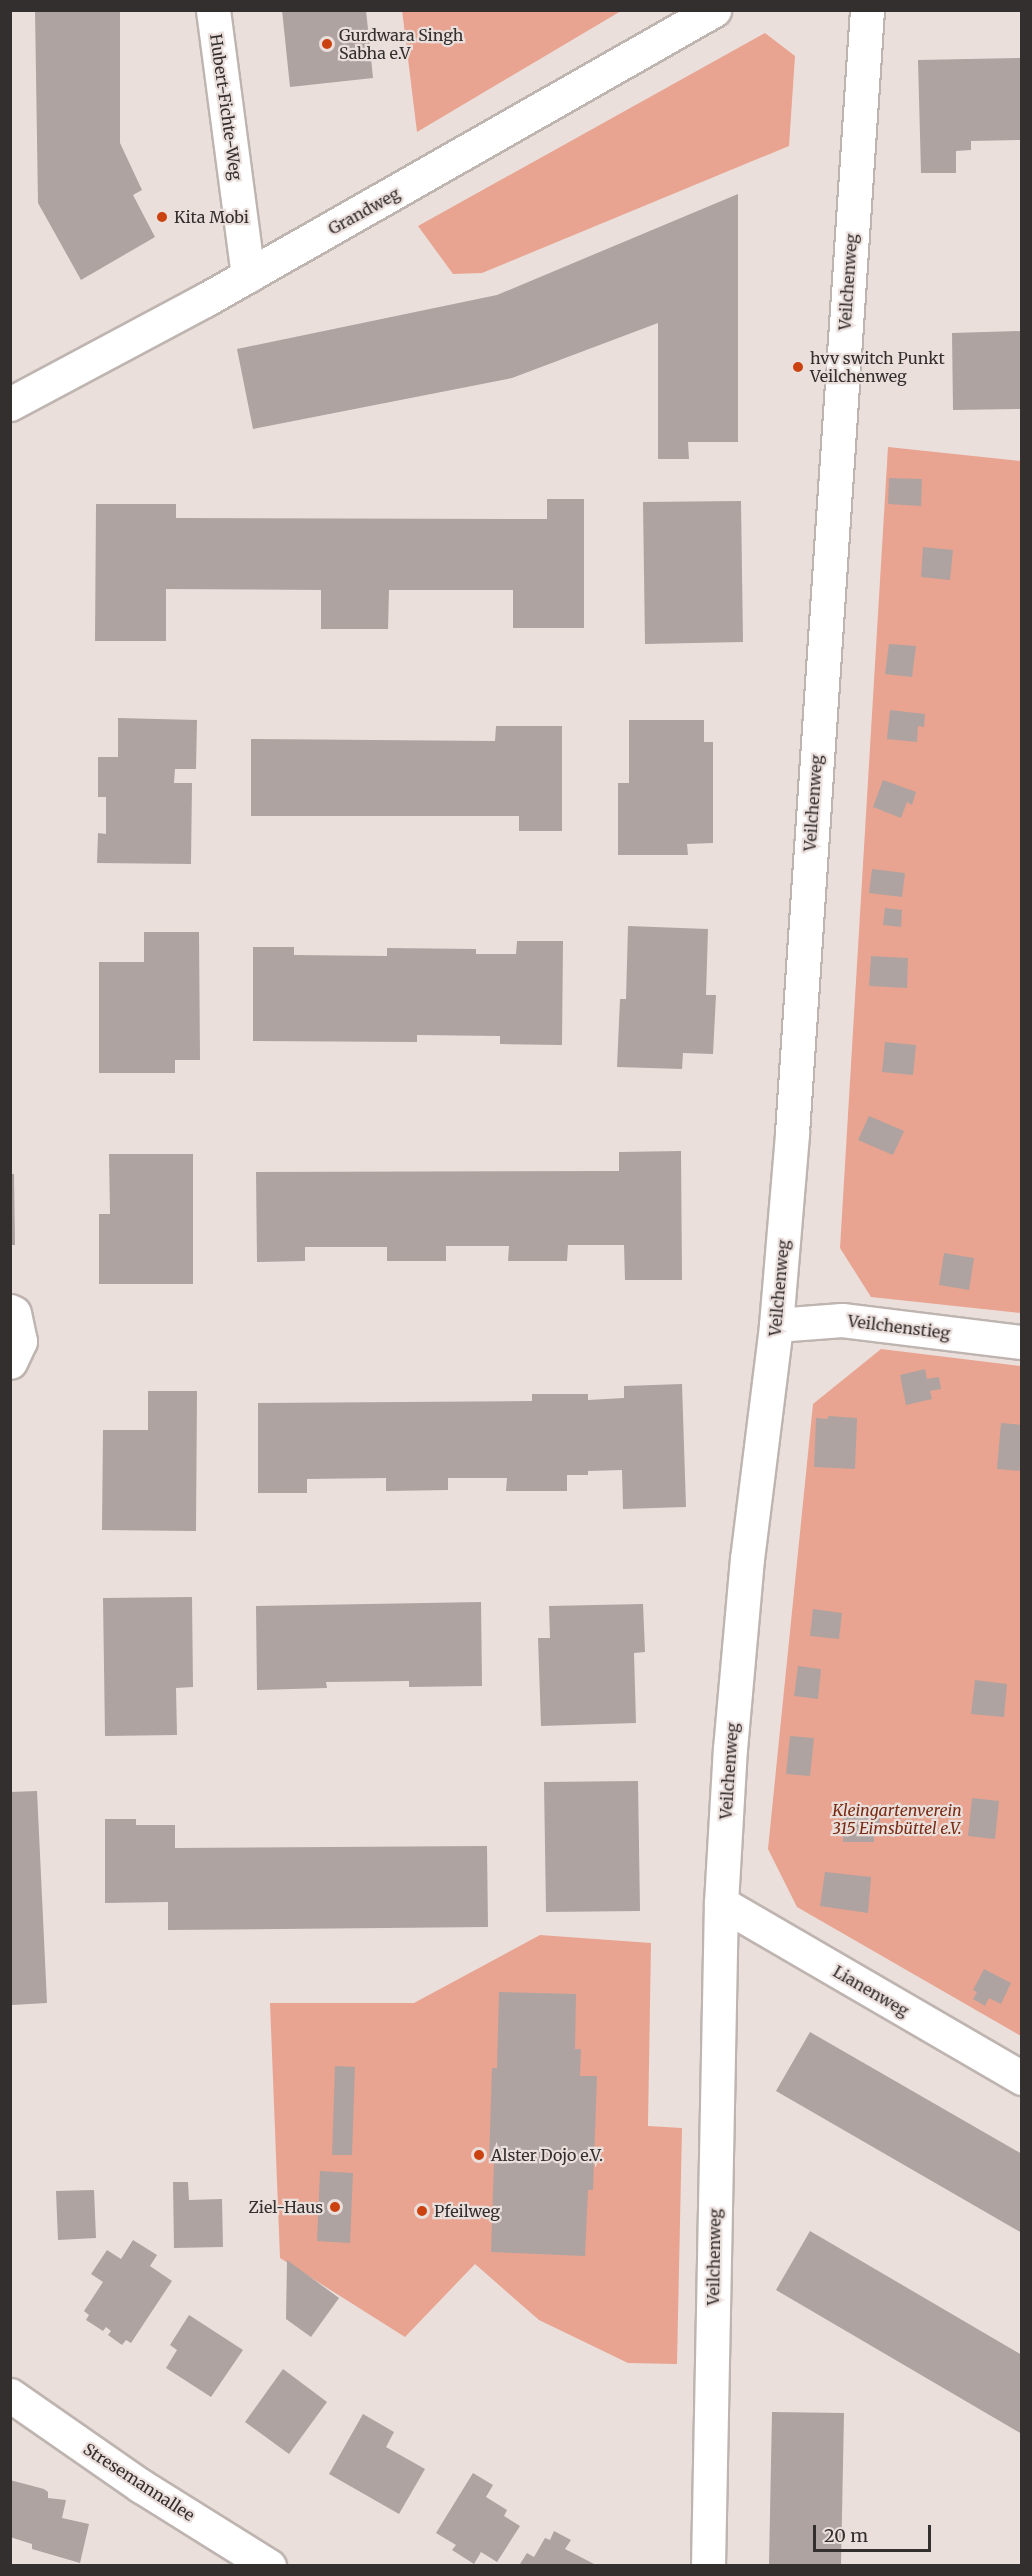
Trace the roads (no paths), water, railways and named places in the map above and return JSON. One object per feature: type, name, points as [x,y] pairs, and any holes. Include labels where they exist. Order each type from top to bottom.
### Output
[{"type":"street","name":"Hubert-Fichte-Weg","points":[[213,10],[248,276]]},
{"type":"street","name":"Grandweg","points":[[10,404],[248,276],[714,10]]},
{"type":"street","name":"Veilchenweg","points":[[708,2565],[721,1903],[730,1749],[747,1559],[776,1326],[792,1133],[867,10]]},
{"type":"street","points":[[10,1311],[14,1313],[20,1341],[10,1362]]},
{"type":"street","name":"Veilchenstieg","points":[[776,1326],[842,1320],[1022,1342]]},
{"type":"street","name":"Lianenweg","points":[[721,1903],[1022,2078]]},
{"type":"street","name":"Stresemannallee","points":[[10,2395],[141,2486],[269,2565]]},
{"type":"place","name":"Gurdwara Singh Sabha e.V","points":[[327,44]]},
{"type":"place","name":"Kita Mobi","points":[[162,217]]},
{"type":"place","name":"hvv switch Punkt Veilchenweg","points":[[798,367]]},
{"type":"place","name":"Alster Dojo e.V.","points":[[479,2155]]},
{"type":"place","name":"Ziel-Haus","points":[[335,2207]]},
{"type":"place","name":"Pfeilweg","points":[[422,2211]]},
{"type":"park label","name":"Kleingartenverein 315 Eimsbüttel e.V.","points":[[897,1819]]}]
